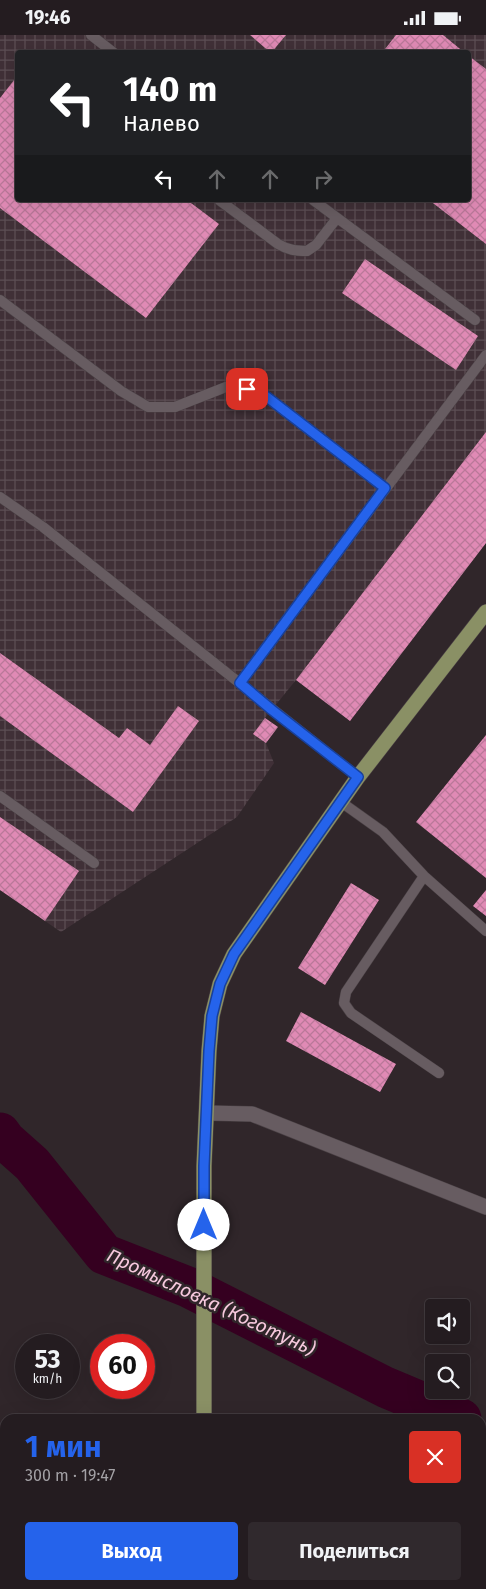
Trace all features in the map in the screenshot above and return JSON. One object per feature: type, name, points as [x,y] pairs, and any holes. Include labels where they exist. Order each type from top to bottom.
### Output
[{"type":"main road","points":[[204,1414],[204,1166],[212,1016],[220,984],[234,954],[358,777],[486,612]]},
{"type":"street","points":[[207,1113],[252,1114],[486,1207]]},
{"type":"lane","points":[[91,35],[110,50]]},
{"type":"lane","points":[[222,202],[278,244],[293,250],[307,251],[316,245],[337,218]]},
{"type":"lane","points":[[316,202],[474,320]]},
{"type":"lane","points":[[0,300],[121,391],[148,407],[175,407],[231,385],[263,394],[385,488]]},
{"type":"lane","points":[[240,683],[486,355]]},
{"type":"lane","points":[[0,497],[43,527],[358,777]]},
{"type":"lane","points":[[0,796],[94,863]]},
{"type":"lane","points":[[341,802],[383,832],[424,875],[486,931]]},
{"type":"lane","points":[[424,875],[346,992],[344,1003],[351,1013],[439,1073]]},
{"type":"shaded area","points":[[0,35],[486,35],[486,543],[350,721],[296,680],[265,718],[278,727],[266,743],[274,763],[237,817],[61,932],[0,890]]},
{"type":"building","points":[[250,35],[286,35],[274,50],[268,50]]},
{"type":"building","points":[[396,35],[443,35],[461,50],[384,50]]},
{"type":"building","points":[[471,58],[486,69],[486,244],[432,202],[471,202]]},
{"type":"building","points":[[15,79],[15,202],[190,202],[219,224],[146,318],[0,208],[0,98]]},
{"type":"building","points":[[365,259],[478,336],[456,370],[342,293]]},
{"type":"building","points":[[486,432],[486,543],[350,721],[296,680]]},
{"type":"building","points":[[0,653],[119,738],[127,728],[150,745],[178,706],[199,721],[133,812],[0,716]]},
{"type":"building","points":[[265,718],[278,727],[266,743],[253,734]]},
{"type":"building","points":[[486,735],[486,878],[416,822]]},
{"type":"building","points":[[0,817],[79,871],[45,921],[0,890]]},
{"type":"building","points":[[351,883],[379,900],[325,985],[298,968]]},
{"type":"building","points":[[486,890],[486,916],[473,906]]},
{"type":"building","points":[[301,1012],[396,1064],[380,1092],[286,1041]]},
{"type":"waterway","name":"Промысловка (Коготунь)","points":[[0,1133],[5,1140],[32,1164],[104,1254],[188,1287],[385,1387],[449,1414]]},
{"type":"route","points":[[204,1225],[204,1166],[209,1051],[212,1016],[220,984],[234,954],[358,777],[240,683],[385,488],[263,394],[247,389]]}]
